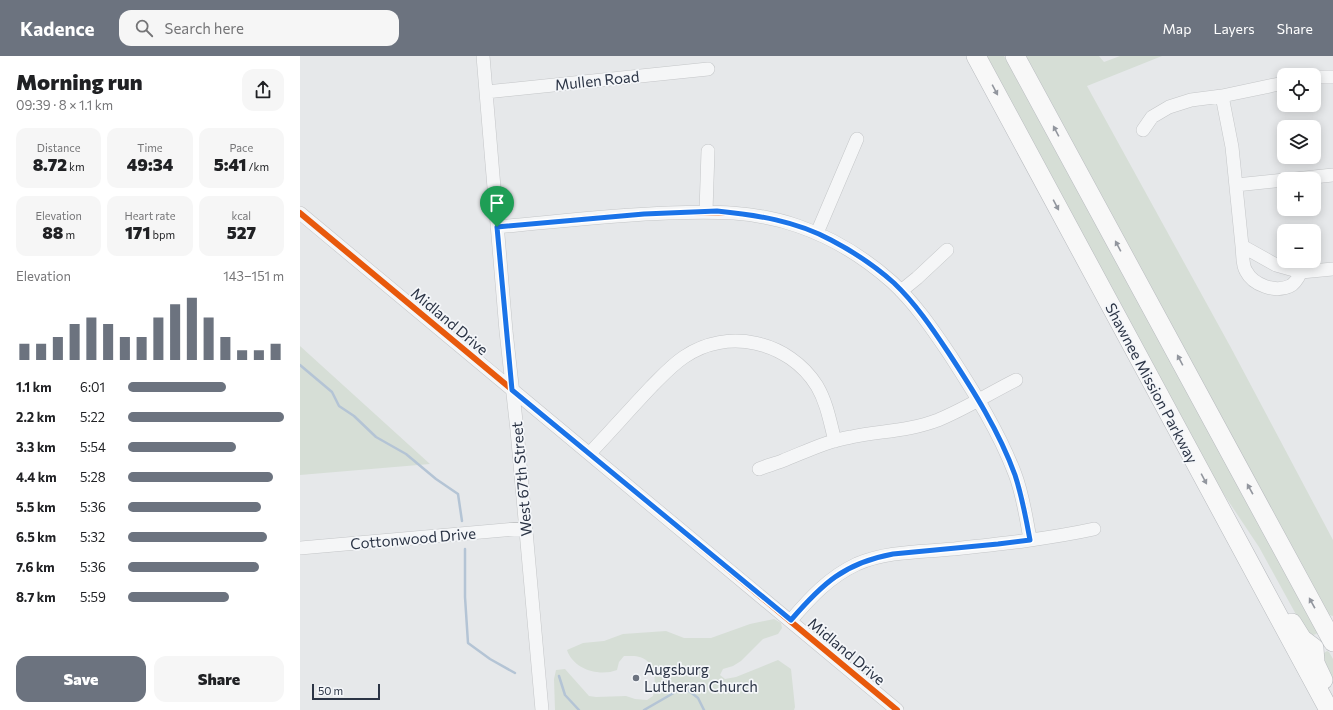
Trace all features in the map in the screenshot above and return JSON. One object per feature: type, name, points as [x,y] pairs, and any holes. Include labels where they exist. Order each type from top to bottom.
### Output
[{"type":"highway","name":"Shawnee Mission Parkway","points":[[976,56],[1329,710]]},
{"type":"highway","points":[[1015,56],[1332,638]]},
{"type":"highway","points":[[1231,530],[1279,599],[1302,639],[1314,648],[1315,664],[1333,698]]},
{"type":"street","name":"West 67th Street","points":[[483,56],[497,227],[542,710]]},
{"type":"street","name":"Mullen Road","points":[[486,92],[708,69]]},
{"type":"street","points":[[1321,77],[1333,77]]},
{"type":"street","points":[[1143,130],[1152,117],[1169,106],[1191,100],[1222,96],[1277,84]]},
{"type":"street","points":[[1222,96],[1232,147],[1245,270],[1253,281],[1265,286],[1278,288],[1290,286],[1301,272]]},
{"type":"street","points":[[817,233],[857,139]]},
{"type":"street","points":[[706,211],[708,151]]},
{"type":"street","points":[[1321,177],[1333,176]]},
{"type":"street","points":[[1236,185],[1277,181]]},
{"type":"street","points":[[497,227],[644,214],[706,211],[745,214],[769,218],[817,233],[847,248],[870,263],[901,291],[916,308],[937,336],[978,400],[1001,443],[1015,474],[1022,499],[1030,540]]},
{"type":"street","name":"Midland Drive","points":[[300,213],[791,620],[897,710]]},
{"type":"street","points":[[1242,246],[1276,265],[1301,272],[1333,269]]},
{"type":"street","points":[[901,291],[918,278],[947,250]]},
{"type":"street","points":[[590,453],[636,403],[668,370],[682,358],[707,346],[734,341],[753,342],[771,347],[788,356],[803,368],[821,393],[827,408],[835,441]]},
{"type":"street","points":[[759,469],[835,441],[850,437],[897,431],[937,420],[1016,380]]},
{"type":"street","name":"Cottonwood Drive","points":[[300,548],[526,528]]},
{"type":"street","points":[[791,620],[822,586],[839,573],[865,561],[893,554],[998,544],[1094,529]]},
{"type":"street","points":[[1314,648],[1332,638]]},
{"type":"shaded area","points":[[985,56],[1004,56],[1318,633],[1314,635],[1310,634],[1304,629],[1259,547],[1219,487]]},
{"type":"shaded area","points":[[1026,56],[1099,56],[1104,62],[1120,56],[1162,56],[1087,86],[1230,346],[1333,540],[1333,616],[1329,615]]},
{"type":"shaded area","points":[[300,346],[430,464],[300,475]]},
{"type":"shaded area","points":[[774,619],[781,623],[782,628],[778,634],[763,639],[741,661],[733,666],[723,669],[720,675],[725,679],[736,677],[778,660],[791,669],[795,707],[794,710],[555,710],[554,679],[556,670],[565,669],[589,696],[626,696],[635,699],[647,700],[653,696],[655,687],[652,667],[644,658],[624,656],[619,662],[617,670],[610,672],[595,672],[581,667],[570,657],[567,650],[583,643],[604,641],[623,634],[666,631],[684,638],[711,638],[750,624]]},
{"type":"shaded area","points":[[1327,651],[1333,659],[1333,684],[1324,664],[1324,653]]},
{"type":"waterway","points":[[300,365],[332,392],[339,406],[354,416],[376,437],[406,454],[436,479],[458,494],[462,521]]},
{"type":"waterway","points":[[465,549],[465,597],[468,643],[490,659],[515,673]]},
{"type":"waterway","points":[[559,676],[565,695],[579,710]]},
{"type":"waterway","points":[[644,710],[684,687],[698,698],[704,710]]},
{"type":"cycle path","points":[[497,227],[647,214],[701,212],[734,213],[766,217],[798,226],[824,236],[860,257],[882,273],[908,299],[937,336],[968,383],[986,413],[1009,458],[1018,482],[1030,539]]},
{"type":"cycle path","points":[[300,213],[897,710]]},
{"type":"place","name":"Augsburg Lutheran Church","points":[[636,678]]},
{"type":"route","points":[[717,211],[769,218],[798,226],[817,233],[847,248],[870,263],[901,291],[937,336],[960,370],[988,418],[1015,474],[1022,499],[1030,540],[893,554],[858,564],[839,573],[822,586],[791,620],[512,390],[497,227],[644,214],[717,211]]}]
